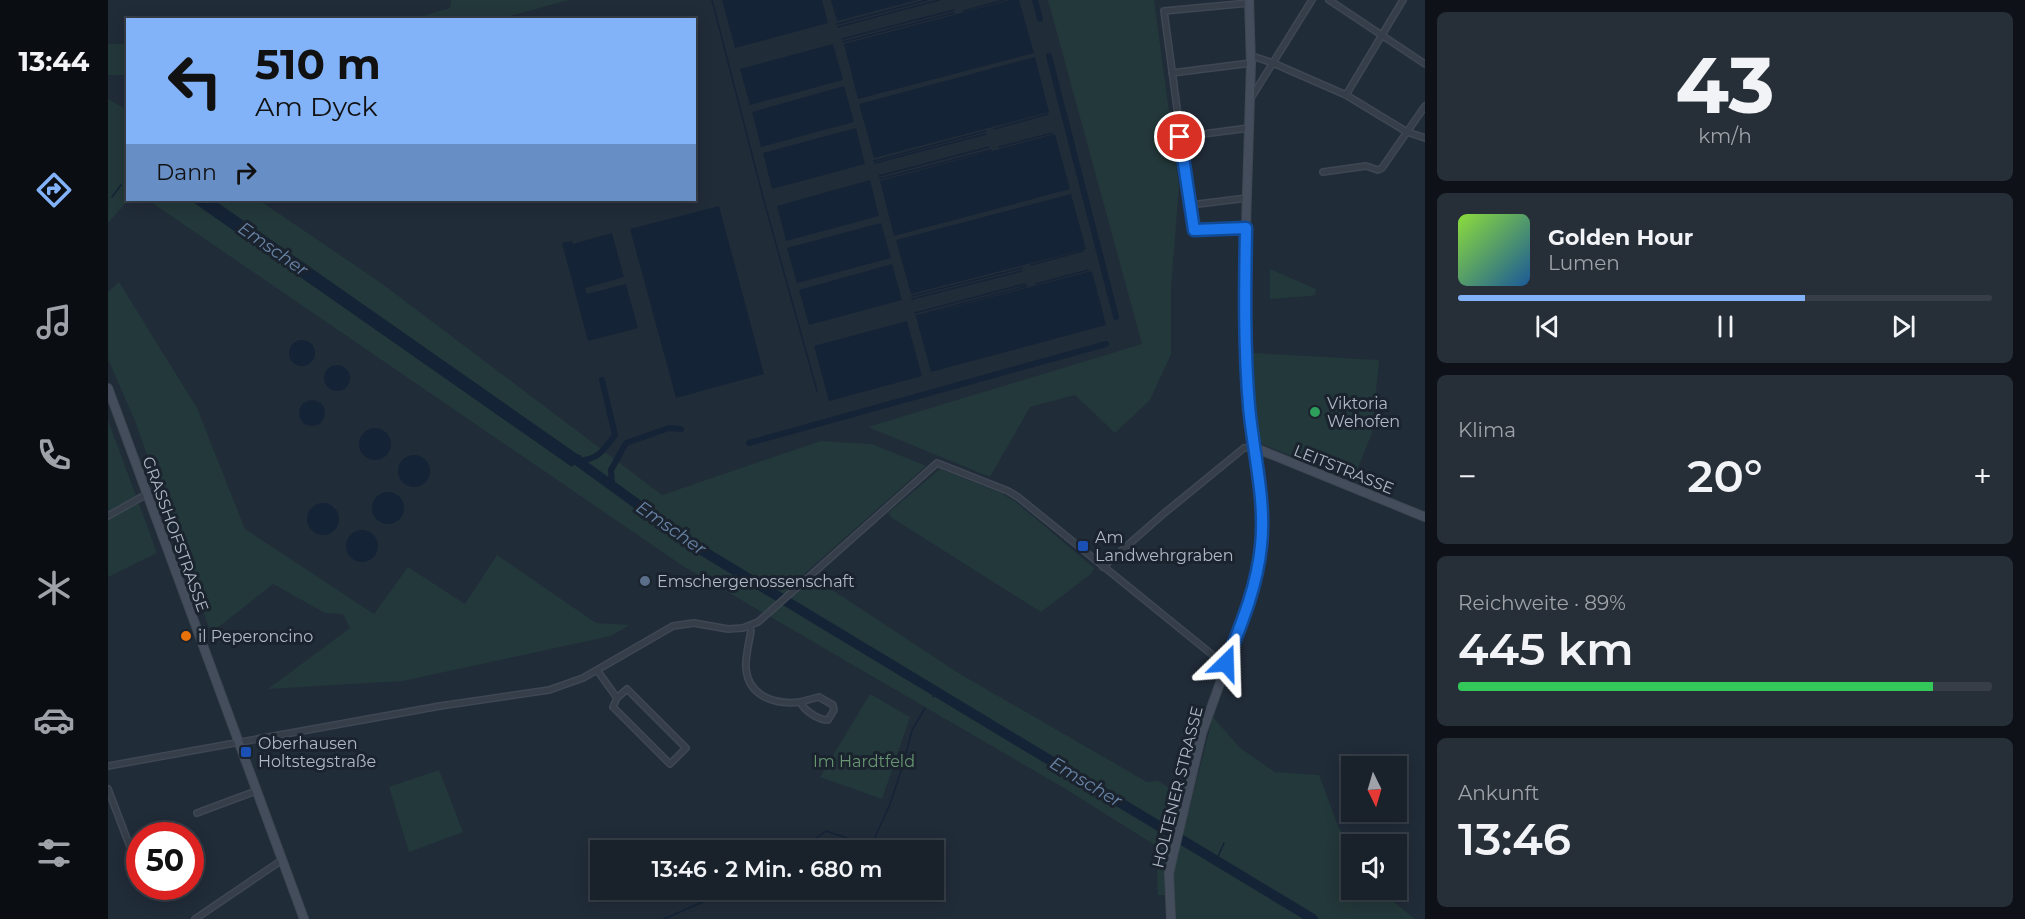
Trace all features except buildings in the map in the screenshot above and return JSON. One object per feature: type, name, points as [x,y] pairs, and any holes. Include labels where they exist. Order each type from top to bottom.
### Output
[{"type":"main road","name":"HOLTENER STRASSE","points":[[1172,919],[1168,880],[1202,733],[1250,600],[1260,558],[1262,508],[1253,447],[1246,366],[1246,229],[1251,60],[1249,1]]},
{"type":"main road","name":"GRASSHOFSTRASSE","points":[[108,388],[304,919]]},
{"type":"main road","name":"LEITSTRASSE","points":[[1253,447],[1425,517]]},
{"type":"street","points":[[1250,100],[1312,0]]},
{"type":"street","points":[[1329,0],[1425,64]]},
{"type":"street","points":[[1346,95],[1403,0]]},
{"type":"street","points":[[1246,229],[1194,230],[1164,11],[1249,1]]},
{"type":"street","points":[[1172,73],[1251,60],[1256,57],[1346,95],[1407,132],[1425,138]]},
{"type":"street","points":[[1323,172],[1366,166],[1378,170],[1425,105]]},
{"type":"street","points":[[1180,137],[1249,128]]},
{"type":"street","points":[[1190,205],[1247,198]]},
{"type":"street","points":[[1103,567],[1244,448],[1253,447]]},
{"type":"street","points":[[108,765],[440,706],[549,690],[583,678],[673,626],[694,623],[728,629],[749,626],[776,608],[937,463],[991,483],[1018,497],[1141,599],[1185,631],[1220,662],[1226,663]]},
{"type":"street","points":[[108,516],[147,494]]},
{"type":"street","points":[[749,626],[751,631],[746,670],[751,686],[759,694],[773,701],[785,703],[819,697],[833,705],[834,710],[828,720],[822,720],[804,708],[800,702]]},
{"type":"street","points":[[597,670],[617,698]]},
{"type":"street","points":[[627,689],[686,748],[670,764],[614,707],[617,698],[627,689]]},
{"type":"street","points":[[108,789],[126,836]]},
{"type":"street","points":[[196,813],[256,791]]},
{"type":"street","points":[[195,919],[282,860]]},
{"type":"green space","points":[[451,0],[569,0],[503,18],[405,18],[424,16],[450,8]]},
{"type":"green space","points":[[1048,0],[1154,0],[1179,186],[1171,288],[1171,354],[1150,400],[1115,433],[1075,395],[1030,407],[990,477],[868,427],[1142,344]]},
{"type":"green space","points":[[108,44],[126,44],[126,75],[108,75]]},
{"type":"green space","points":[[108,99],[126,109],[127,201],[108,223]]},
{"type":"green space","points":[[149,201],[260,201],[381,283],[662,495],[821,441],[872,444],[926,466],[795,582],[803,588],[814,578],[960,674],[1147,782],[1158,781],[1181,795],[1168,853],[1179,856],[1178,852],[1213,717],[1240,748],[1275,772],[1319,775],[1338,826],[1343,834],[1341,834],[1341,900],[1391,900],[1415,919],[1175,919],[1172,895],[1158,895],[1157,873],[1162,851],[1166,852],[1064,788],[683,566]]},
{"type":"green space","points":[[1270,269],[1316,289],[1315,294],[1270,299]]},
{"type":"green space","points":[[119,282],[197,408],[245,529],[374,614],[408,567],[465,604],[497,555],[596,623],[630,625],[611,636],[403,681],[268,689],[350,628],[343,614],[325,613],[273,584],[211,633],[135,421],[108,359],[108,292]]},
{"type":"green space","name":"Viktoria Wehofen","points":[[1253,353],[1379,360],[1372,433],[1353,480],[1259,443],[1253,392]]},
{"type":"green space","points":[[108,420],[157,553],[108,577]]},
{"type":"green space","points":[[940,469],[1001,493],[1016,502],[1094,568],[1091,574],[1041,612],[892,518],[888,513]]},
{"type":"green space","name":"Im Hardtfeld","points":[[870,694],[910,717],[882,799],[820,777]]},
{"type":"green space","points":[[439,770],[463,832],[409,852],[389,787]]},
{"type":"water","points":[[722,0],[822,0],[828,23],[735,48]]},
{"type":"water","points":[[831,0],[917,0],[837,21]]},
{"type":"water","points":[[1010,0],[1019,0],[1034,53],[858,99],[844,44]]},
{"type":"water","points":[[833,44],[843,80],[750,105],[740,69]]},
{"type":"water","points":[[1035,57],[1049,112],[874,158],[859,104]]},
{"type":"water","points":[[844,86],[854,122],[761,147],[752,112]]},
{"type":"water","points":[[856,128],[865,164],[772,189],[763,153]]},
{"type":"water","points":[[1055,134],[1070,189],[894,236],[880,181]]},
{"type":"water","points":[[870,180],[879,216],[786,241],[777,206]]},
{"type":"water","points":[[1071,194],[1086,249],[911,294],[896,240]]},
{"type":"water","points":[[191,201],[215,201],[582,456],[572,467]]},
{"type":"water","points":[[719,206],[764,374],[676,398],[630,229]]},
{"type":"water","points":[[881,223],[891,258],[797,283],[787,248]]},
{"type":"water","points":[[612,233],[624,277],[585,288],[587,294],[626,284],[638,328],[588,341],[562,243],[572,241],[573,244]]},
{"type":"water","points":[[892,264],[902,300],[809,325],[799,290]]},
{"type":"water","points":[[1092,271],[1106,325],[931,372],[916,317]]},
{"type":"water","points":[[907,321],[922,376],[829,401],[814,346]]},
{"type":"water","points":[[302,340],[311,344],[315,353],[311,362],[302,366],[293,362],[289,353],[293,344]]},
{"type":"water","points":[[337,365],[346,369],[350,378],[346,387],[337,391],[328,387],[324,378],[328,369]]},
{"type":"water","points":[[312,400],[321,404],[325,413],[321,422],[312,426],[303,422],[299,413],[303,404]]},
{"type":"water","points":[[375,428],[386,433],[391,444],[386,455],[375,460],[364,455],[359,444],[364,433]]},
{"type":"water","points":[[414,455],[425,460],[430,471],[425,482],[414,487],[403,482],[398,471],[403,460]]},
{"type":"water","points":[[388,492],[399,497],[404,508],[399,519],[388,524],[377,519],[372,508],[377,497]]},
{"type":"water","points":[[323,503],[334,508],[339,519],[334,530],[323,535],[312,530],[307,519],[312,508]]},
{"type":"water","points":[[362,530],[373,535],[378,546],[373,557],[362,562],[351,557],[346,546],[351,535]]},
{"type":"waterway","points":[[712,0],[764,201],[817,391]]},
{"type":"waterway","points":[[837,24],[927,0]]},
{"type":"waterway","points":[[838,27],[939,0]]},
{"type":"waterway","points":[[963,11],[1004,0]]},
{"type":"waterway","points":[[1035,0],[1040,19]]},
{"type":"waterway","points":[[842,39],[954,10]]},
{"type":"waterway","points":[[843,42],[954,13]]},
{"type":"waterway","points":[[1049,56],[1116,317]]},
{"type":"waterway","points":[[994,129],[1048,114]]},
{"type":"waterway","points":[[874,161],[986,131]]},
{"type":"waterway","points":[[999,147],[1052,133]]},
{"type":"waterway","points":[[875,163],[986,134]]},
{"type":"waterway","points":[[879,176],[989,147]]},
{"type":"waterway","points":[[880,179],[991,150]]},
{"type":"waterway","points":[[112,197],[121,185]]},
{"type":"waterway","points":[[1031,265],[1083,251]]},
{"type":"waterway","points":[[912,296],[1022,268]]},
{"type":"waterway","points":[[1036,284],[1088,270]]},
{"type":"waterway","points":[[912,299],[1022,271]]},
{"type":"waterway","points":[[915,313],[1025,284]]},
{"type":"waterway","points":[[916,316],[1027,286]]},
{"type":"waterway","points":[[749,443],[1106,344]]},
{"type":"waterway","points":[[578,461],[596,456],[615,435],[602,380]]},
{"type":"waterway","points":[[612,485],[611,470],[626,443],[669,428],[681,429]]},
{"type":"waterway","name":"Emscher","points":[[568,454],[698,548],[1313,919]]},
{"type":"waterway","name":"Emscher","points":[[933,697],[936,692]]},
{"type":"waterway","points":[[874,840],[890,804],[912,730],[925,708]]},
{"type":"waterway","points":[[813,840],[826,831],[853,840]]},
{"type":"waterway","points":[[1216,861],[1224,843]]},
{"type":"waterway","points":[[664,919],[706,900]]},
{"type":"place","name":"Viktoria Wehofen","points":[[1315,412]]},
{"type":"place","name":"Am Landwehrgraben","points":[[1083,546]]},
{"type":"place","name":"Emschergenossenschaft","points":[[645,581]]},
{"type":"place","name":"il Peperoncino","points":[[186,636]]},
{"type":"place","name":"Oberhausen Holtstegstraße","points":[[246,752]]},
{"type":"route","points":[[1180,137],[1194,230],[1246,228],[1246,366],[1253,447],[1262,508],[1262,544],[1250,600],[1226,663]]}]
